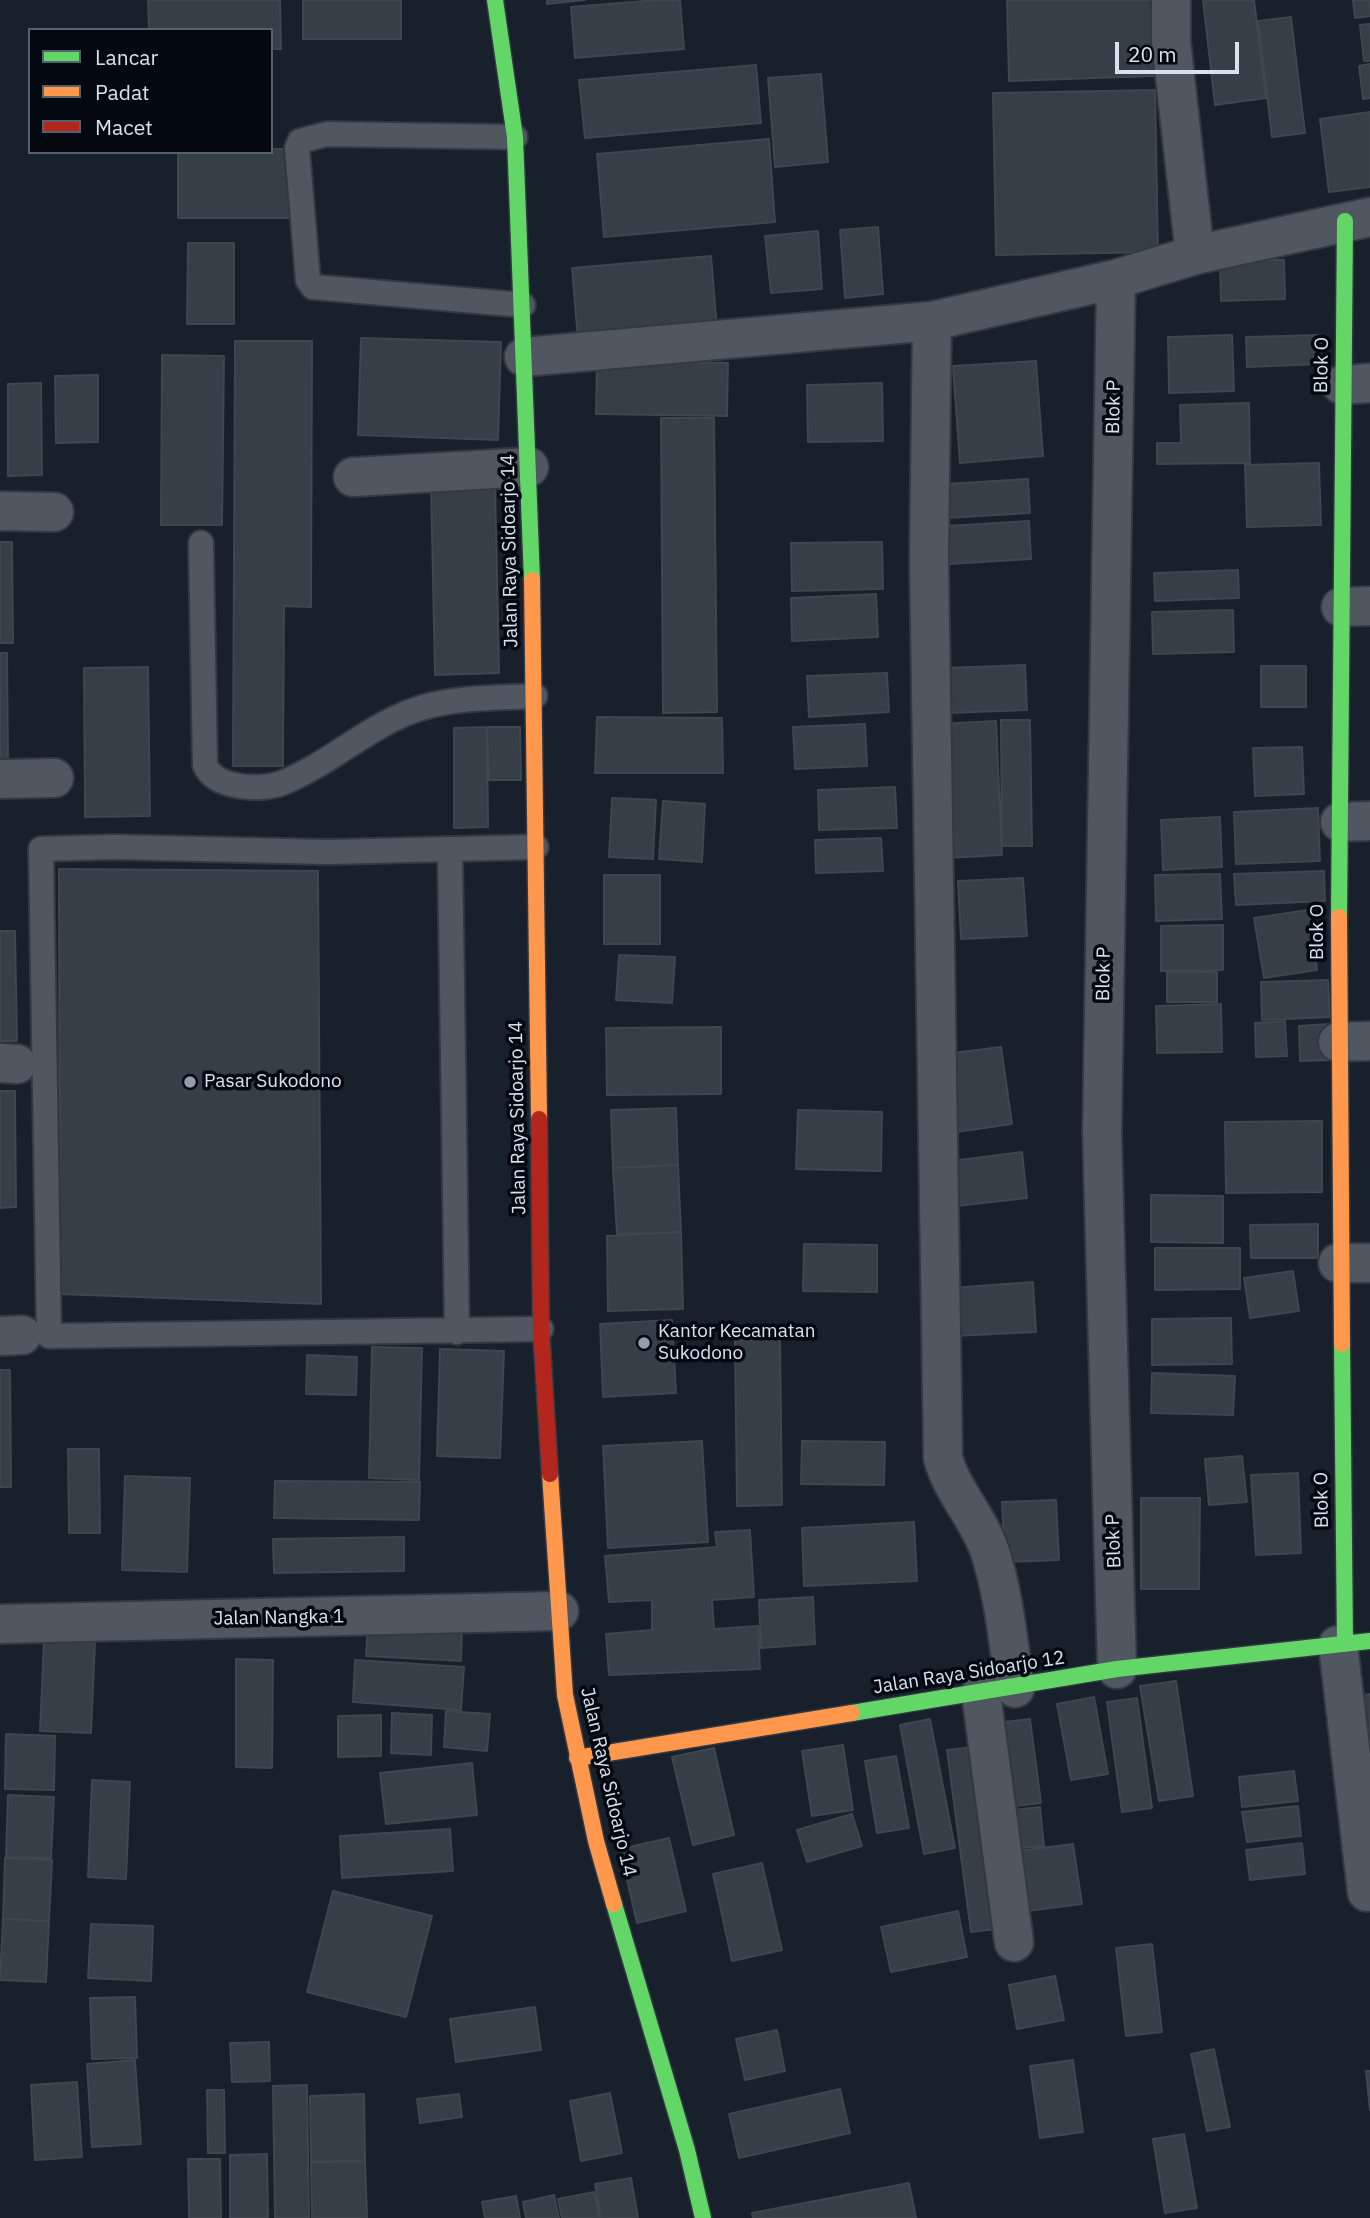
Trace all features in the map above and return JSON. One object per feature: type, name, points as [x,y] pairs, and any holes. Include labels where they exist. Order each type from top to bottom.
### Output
[{"type":"main road","name":"Jalan Raya Sidoarjo 14","points":[[495,0],[515,137],[523,304],[535,696],[541,1329],[565,1695],[576,1758],[596,1841],[687,2150],[703,2218]]},
{"type":"main road","name":"Blok O","points":[[1351,1643],[1358,219]]},
{"type":"main road","name":"Jalan Raya Sidoarjo 12","points":[[576,1758],[998,1691],[1117,1669],[1351,1643]]},
{"type":"street","points":[[1171,0],[1171,41],[1195,255]]},
{"type":"street","points":[[524,357],[932,321],[1116,279],[1195,255],[1358,219]]},
{"type":"street","name":"Blok P","points":[[1116,279],[1102,1133],[1117,1669]]},
{"type":"street","points":[[932,321],[929,560],[943,1458],[948,1478],[963,1497],[988,1547],[996,1573],[998,1691],[1014,1942]]},
{"type":"street","points":[[354,477],[529,467]]},
{"type":"street","points":[[0,511],[54,512]]},
{"type":"street","points":[[0,779],[54,778]]},
{"type":"street","name":"Jalan Nangka 1","points":[[0,1624],[559,1611]]},
{"type":"street","points":[[0,1624],[0,1643]]},
{"type":"street","points":[[1351,1643],[1367,1892]]},
{"type":"lane","points":[[515,137],[327,134],[300,141],[297,148],[308,280],[313,287],[523,304]]},
{"type":"lane","points":[[201,543],[205,765],[209,773],[225,783],[251,787],[282,783],[387,723],[422,708],[535,696]]},
{"type":"lane","points":[[536,847],[328,852],[115,847],[41,849],[49,1336],[541,1329]]},
{"type":"lane","points":[[450,849],[457,1332]]},
{"type":"building","points":[[148,0],[280,0],[281,49],[273,49],[273,28],[149,28]]},
{"type":"building","points":[[303,0],[401,0],[401,39],[303,39]]},
{"type":"building","points":[[547,0],[585,0],[547,4]]},
{"type":"building","points":[[680,0],[684,49],[575,58],[571,7]]},
{"type":"building","points":[[1007,0],[1153,0],[1156,76],[1009,81]]},
{"type":"building","points":[[1203,0],[1254,0],[1266,98],[1215,105]]},
{"type":"building","points":[[1353,0],[1370,0],[1370,16],[1355,18]]},
{"type":"building","points":[[1291,17],[1305,133],[1272,137],[1258,21]]},
{"type":"building","points":[[1370,24],[1370,61],[1364,61],[1360,25]]},
{"type":"building","points":[[1370,64],[1370,98],[1363,99],[1359,66]]},
{"type":"building","points":[[756,65],[761,123],[585,138],[579,80]]},
{"type":"building","points":[[821,74],[828,162],[775,167],[768,78]]},
{"type":"building","points":[[1155,90],[1158,252],[996,255],[993,93]]},
{"type":"building","points":[[1370,112],[1370,187],[1329,192],[1320,119]]},
{"type":"building","points":[[769,139],[775,222],[604,237],[597,154]]},
{"type":"building","points":[[273,149],[290,149],[289,218],[178,218],[178,154],[273,154]]},
{"type":"building","points":[[878,227],[883,294],[845,298],[840,230]]},
{"type":"building","points":[[818,231],[822,289],[771,293],[765,236]]},
{"type":"building","points":[[188,243],[234,243],[234,324],[187,324]]},
{"type":"building","points":[[711,256],[717,328],[578,340],[572,268]]},
{"type":"building","points":[[1220,260],[1284,260],[1285,299],[1221,301]]},
{"type":"building","points":[[1232,335],[1234,391],[1169,393],[1168,337]]},
{"type":"building","points":[[1321,335],[1321,364],[1247,367],[1246,337]]},
{"type":"building","points":[[361,338],[501,342],[498,440],[358,435]]},
{"type":"building","points":[[235,341],[312,341],[311,607],[284,606],[283,766],[233,766]]},
{"type":"building","points":[[162,355],[224,356],[222,525],[161,525]]},
{"type":"building","points":[[597,360],[728,363],[727,416],[596,414]]},
{"type":"building","points":[[1036,361],[1043,456],[960,463],[953,366]]},
{"type":"building","points":[[98,375],[98,442],[56,443],[55,376]]},
{"type":"building","points":[[41,383],[42,475],[8,476],[8,384]]},
{"type":"building","points":[[882,383],[883,441],[808,442],[807,385]]},
{"type":"building","points":[[1249,403],[1250,463],[1157,464],[1157,443],[1181,443],[1180,405]]},
{"type":"building","points":[[661,418],[714,418],[717,712],[663,713]]},
{"type":"building","points":[[1319,463],[1321,525],[1247,527],[1245,465]]},
{"type":"building","points":[[1028,479],[1030,513],[946,518],[945,484]]},
{"type":"building","points":[[495,483],[499,673],[435,675],[431,484]]},
{"type":"building","points":[[1029,521],[1031,559],[949,564],[947,526]]},
{"type":"building","points":[[0,542],[12,542],[13,643],[0,643]]},
{"type":"building","points":[[882,542],[883,589],[792,591],[791,543]]},
{"type":"building","points":[[1238,570],[1239,598],[1155,601],[1154,573]]},
{"type":"building","points":[[876,594],[878,637],[792,641],[791,598]]},
{"type":"building","points":[[1233,610],[1234,652],[1153,654],[1152,612]]},
{"type":"building","points":[[0,653],[7,653],[8,767],[0,767]]},
{"type":"building","points":[[1025,665],[1027,710],[947,713],[945,668]]},
{"type":"building","points":[[1261,666],[1306,666],[1306,707],[1261,707]]},
{"type":"building","points":[[148,667],[150,816],[85,817],[84,668]]},
{"type":"building","points":[[887,673],[889,712],[809,717],[807,676]]},
{"type":"building","points":[[597,717],[722,718],[723,773],[595,773]]},
{"type":"building","points":[[1001,720],[1030,720],[1032,846],[1002,846]]},
{"type":"building","points":[[996,721],[1002,855],[946,858],[939,724]]},
{"type":"building","points":[[865,724],[867,766],[795,769],[793,727]]},
{"type":"building","points":[[487,727],[520,727],[521,780],[489,780]]},
{"type":"building","points":[[487,727],[488,827],[454,828],[454,728]]},
{"type":"building","points":[[1302,747],[1304,794],[1255,796],[1253,748]]},
{"type":"building","points":[[895,787],[897,828],[819,830],[818,790]]},
{"type":"building","points":[[612,798],[656,800],[653,859],[609,857]]},
{"type":"building","points":[[663,801],[705,804],[702,862],[659,859]]},
{"type":"building","points":[[1318,808],[1320,861],[1236,864],[1234,812]]},
{"type":"building","points":[[1220,817],[1222,867],[1163,870],[1161,820]]},
{"type":"building","points":[[881,838],[883,871],[816,873],[815,840]]},
{"type":"building","name":"Pasar Sukodono","points":[[59,869],[318,871],[321,1304],[60,1294]]},
{"type":"building","points":[[1324,871],[1325,901],[1236,905],[1234,874]]},
{"type":"building","points":[[1220,874],[1222,919],[1156,921],[1155,875]]},
{"type":"building","points":[[604,875],[660,875],[660,944],[604,944]]},
{"type":"building","points":[[1023,878],[1027,936],[961,939],[958,881]]},
{"type":"building","points":[[1308,910],[1317,970],[1264,978],[1254,918]]},
{"type":"building","points":[[1223,925],[1223,970],[1161,971],[1161,926]]},
{"type":"building","points":[[0,931],[15,931],[17,1041],[0,1041]]},
{"type":"building","points":[[619,955],[675,957],[672,1003],[616,1000]]},
{"type":"building","points":[[1167,972],[1217,972],[1217,1002],[1167,1002]]},
{"type":"building","points":[[1328,980],[1330,1017],[1262,1020],[1261,982]]},
{"type":"building","points":[[1221,1004],[1222,1052],[1157,1053],[1156,1006]]},
{"type":"building","points":[[1285,1021],[1287,1056],[1256,1057],[1255,1023]]},
{"type":"building","points":[[1330,1024],[1331,1060],[1300,1061],[1299,1026]]},
{"type":"building","points":[[721,1027],[721,1094],[607,1095],[606,1028]]},
{"type":"building","points":[[1001,1047],[1012,1124],[956,1132],[945,1054]]},
{"type":"building","points":[[0,1091],[15,1091],[16,1207],[0,1208]]},
{"type":"building","points":[[676,1108],[678,1165],[613,1168],[611,1110]]},
{"type":"building","points":[[798,1110],[882,1112],[881,1171],[796,1169]]},
{"type":"building","points":[[1322,1121],[1322,1192],[1226,1193],[1225,1122]]},
{"type":"building","points":[[1022,1152],[1027,1198],[957,1206],[952,1161]]},
{"type":"building","points":[[678,1165],[681,1232],[617,1234],[613,1168]]},
{"type":"building","points":[[1151,1195],[1223,1196],[1223,1243],[1151,1242]]},
{"type":"building","points":[[1318,1224],[1318,1258],[1251,1258],[1250,1225]]},
{"type":"building","points":[[681,1232],[683,1309],[608,1311],[607,1236]]},
{"type":"building","points":[[804,1244],[877,1245],[877,1292],[803,1291]]},
{"type":"building","points":[[1155,1248],[1240,1248],[1240,1289],[1155,1290]]},
{"type":"building","points":[[1293,1271],[1299,1311],[1250,1318],[1244,1278]]},
{"type":"building","points":[[1033,1282],[1036,1332],[954,1336],[951,1288]]},
{"type":"building","points":[[1231,1318],[1232,1364],[1152,1365],[1152,1319]]},
{"type":"building","points":[[672,1320],[676,1393],[603,1397],[600,1324]]},
{"type":"building","points":[[735,1340],[780,1340],[782,1505],[737,1506]]},
{"type":"building","points":[[372,1347],[422,1348],[419,1480],[369,1478]]},
{"type":"building","points":[[440,1349],[504,1351],[500,1458],[437,1456]]},
{"type":"building","points":[[307,1355],[357,1357],[356,1395],[306,1394]]},
{"type":"building","points":[[0,1370],[10,1370],[11,1487],[0,1487]]},
{"type":"building","points":[[1152,1373],[1235,1376],[1233,1415],[1151,1413]]},
{"type":"building","points":[[702,1441],[708,1542],[608,1548],[603,1446]]},
{"type":"building","points":[[802,1441],[885,1442],[884,1485],[801,1484]]},
{"type":"building","points":[[68,1449],[99,1449],[100,1533],[69,1533]]},
{"type":"building","points":[[1242,1456],[1247,1502],[1209,1505],[1205,1459]]},
{"type":"building","points":[[1298,1473],[1301,1553],[1256,1555],[1251,1475]]},
{"type":"building","points":[[125,1476],[190,1478],[187,1572],[122,1570]]},
{"type":"building","points":[[275,1481],[420,1482],[419,1520],[274,1518]]},
{"type":"building","points":[[1141,1498],[1200,1498],[1199,1589],[1141,1589]]},
{"type":"building","points":[[1056,1500],[1059,1560],[1005,1562],[1002,1502]]},
{"type":"building","points":[[914,1522],[917,1581],[804,1586],[802,1528]]},
{"type":"building","points":[[750,1530],[754,1597],[712,1600],[714,1629],[758,1626],[760,1669],[609,1675],[606,1634],[652,1630],[652,1600],[609,1602],[605,1556],[717,1547],[715,1532]]},
{"type":"building","points":[[404,1537],[404,1571],[274,1573],[273,1539]]},
{"type":"building","points":[[813,1597],[815,1644],[761,1648],[759,1600]]},
{"type":"building","points":[[368,1623],[462,1629],[461,1661],[366,1656]]},
{"type":"building","points":[[44,1640],[95,1642],[91,1733],[40,1731]]},
{"type":"building","points":[[236,1659],[273,1660],[272,1768],[236,1767]]},
{"type":"building","points":[[355,1660],[464,1667],[461,1710],[353,1702]]},
{"type":"building","points":[[1176,1681],[1193,1796],[1159,1801],[1140,1686]]},
{"type":"building","points":[[1370,1694],[1370,1755],[1359,1696]]},
{"type":"building","points":[[1094,1697],[1108,1774],[1071,1780],[1057,1704]]},
{"type":"building","points":[[1137,1698],[1152,1808],[1122,1812],[1107,1702]]},
{"type":"building","points":[[446,1711],[490,1714],[487,1751],[444,1747]]},
{"type":"building","points":[[392,1713],[432,1715],[431,1755],[391,1753]]},
{"type":"building","points":[[381,1715],[381,1756],[338,1757],[338,1716]]},
{"type":"building","points":[[930,1719],[955,1848],[924,1854],[900,1725]]},
{"type":"building","points":[[1030,1719],[1041,1803],[1015,1806],[1004,1722]]},
{"type":"building","points":[[6,1734],[55,1736],[54,1790],[5,1789]]},
{"type":"building","points":[[843,1745],[853,1810],[812,1816],[802,1751]]},
{"type":"building","points":[[981,1746],[1005,1928],[971,1932],[947,1750]]},
{"type":"building","points":[[714,1748],[734,1835],[693,1845],[672,1757]]},
{"type":"building","points":[[896,1756],[909,1828],[877,1833],[865,1761]]},
{"type":"building","points":[[472,1763],[477,1815],[386,1824],[380,1773]]},
{"type":"building","points":[[1294,1771],[1298,1801],[1242,1807],[1239,1777]]},
{"type":"building","points":[[92,1780],[130,1782],[126,1879],[88,1877]]},
{"type":"building","points":[[8,1795],[54,1797],[51,1858],[6,1857]]},
{"type":"building","points":[[1298,1806],[1301,1836],[1247,1842],[1242,1812]]},
{"type":"building","points":[[1040,1807],[1044,1846],[1019,1848],[1014,1810]]},
{"type":"building","points":[[852,1814],[862,1846],[807,1862],[797,1830]]},
{"type":"building","points":[[450,1829],[453,1871],[342,1878],[340,1836]]},
{"type":"building","points":[[669,1838],[686,1911],[637,1923],[620,1849]]},
{"type":"building","points":[[1302,1843],[1305,1874],[1250,1880],[1246,1850]]},
{"type":"building","points":[[1073,1844],[1082,1904],[1027,1911],[1018,1851]]},
{"type":"building","points":[[5,1858],[52,1860],[49,1921],[3,1919]]},
{"type":"building","points":[[762,1863],[782,1950],[732,1961],[713,1874]]},
{"type":"building","points":[[333,1891],[432,1916],[406,2017],[307,1992]]},
{"type":"building","points":[[958,1911],[967,1957],[891,1972],[881,1927]]},
{"type":"building","points":[[3,1919],[49,1921],[46,1982],[0,1980]]},
{"type":"building","points":[[91,1924],[153,1926],[151,1981],[88,1978]]},
{"type":"building","points":[[1152,1944],[1162,2032],[1126,2036],[1116,1948]]},
{"type":"building","points":[[1055,1976],[1064,2020],[1017,2029],[1009,1985]]},
{"type":"building","points":[[135,1997],[137,2058],[92,2059],[90,1998]]},
{"type":"building","points":[[535,2007],[541,2050],[456,2062],[450,2019]]},
{"type":"building","points":[[777,2030],[785,2071],[745,2080],[736,2039]]},
{"type":"building","points":[[269,2042],[270,2081],[232,2082],[230,2043]]},
{"type":"building","points":[[1214,2049],[1230,2127],[1207,2131],[1191,2054]]},
{"type":"building","points":[[135,2060],[141,2144],[92,2147],[87,2064]]},
{"type":"building","points":[[1073,2060],[1083,2132],[1040,2138],[1030,2066]]},
{"type":"building","points":[[1366,2071],[1370,2071],[1370,2110]]},
{"type":"building","points":[[77,2082],[82,2157],[35,2160],[31,2085]]},
{"type":"building","points":[[307,2085],[309,2218],[275,2218],[273,2086]]},
{"type":"building","points":[[840,2089],[850,2133],[739,2158],[729,2114]]},
{"type":"building","points":[[207,2090],[224,2090],[225,2153],[208,2153]]},
{"type":"building","points":[[610,2093],[622,2153],[581,2161],[570,2101]]},
{"type":"building","points":[[364,2094],[365,2161],[311,2162],[310,2096]]},
{"type":"building","points":[[459,2094],[462,2117],[420,2123],[417,2099]]},
{"type":"building","points":[[1184,2134],[1197,2208],[1165,2213],[1153,2139]]},
{"type":"building","points":[[267,2154],[268,2218],[230,2218],[230,2155]]},
{"type":"building","points":[[188,2159],[220,2159],[221,2218],[189,2218]]},
{"type":"building","points":[[365,2161],[367,2218],[312,2218],[311,2162]]},
{"type":"building","points":[[631,2178],[638,2218],[601,2218],[595,2184]]},
{"type":"building","points":[[909,2183],[916,2218],[753,2218],[752,2213]]},
{"type":"building","points":[[594,2192],[600,2218],[562,2218],[558,2199]]},
{"type":"building","points":[[554,2195],[559,2218],[526,2218],[523,2202]]},
{"type":"building","points":[[516,2196],[520,2218],[485,2218],[482,2202]]},
{"type":"traffic: fast","points":[[495,0],[515,137],[532,580]]},
{"type":"traffic: fast","points":[[1339,917],[1345,221]]},
{"type":"traffic: fast","points":[[1342,1344],[1345,1644]]},
{"type":"traffic: fast","points":[[852,1713],[1117,1669],[1370,1641]]},
{"type":"traffic: fast","points":[[614,1904],[687,2150],[703,2218]]},
{"type":"traffic: slow","points":[[532,580],[539,1119]]},
{"type":"traffic: slow","points":[[1339,917],[1342,1344]]},
{"type":"traffic: slow","points":[[550,1474],[565,1695],[596,1841],[614,1904]]},
{"type":"traffic: slow","points":[[577,1758],[852,1713]]},
{"type":"traffic: jam","points":[[539,1119],[541,1329],[550,1474]]},
{"type":"place","name":"Pasar Sukodono","points":[[190,1082]]},
{"type":"place","name":"Kantor Kecamatan Sukodono","points":[[644,1343]]}]
